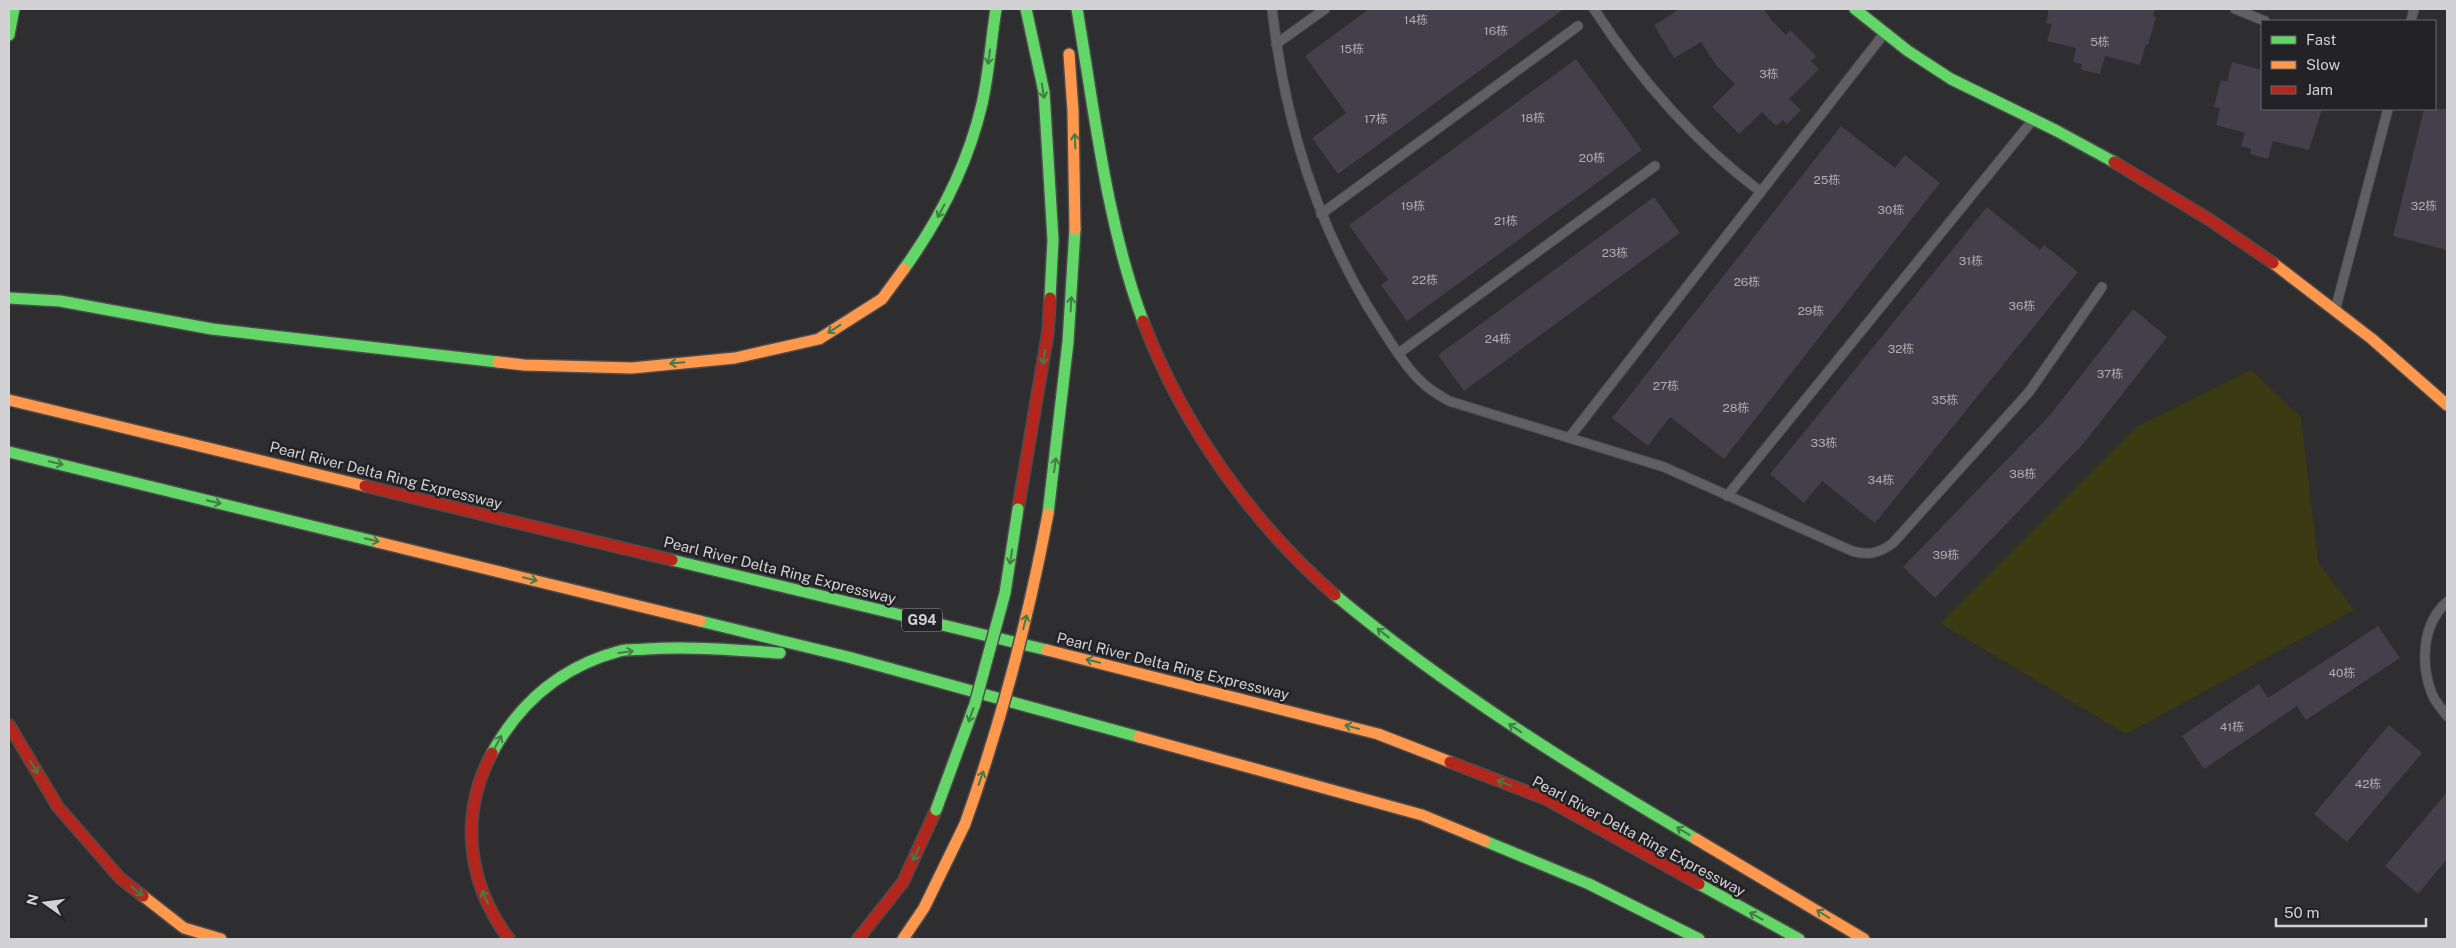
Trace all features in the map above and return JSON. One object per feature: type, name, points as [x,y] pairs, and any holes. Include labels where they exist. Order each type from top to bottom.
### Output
[{"type":"main road","points":[[9,35],[14,9]]},
{"type":"main road","points":[[9,298],[60,301],[212,329],[524,365],[632,368],[735,358],[819,339],[882,299],[927,237],[959,177],[982,104],[996,9]]},
{"type":"main road","points":[[858,939],[903,882],[936,810],[975,704],[1005,593],[1048,332],[1053,240],[1044,92],[1026,9]]},
{"type":"main road","points":[[1077,9],[1104,169],[1122,254],[1147,329],[1178,396],[1218,462],[1265,523],[1313,575],[1369,622],[1496,716],[1567,761],[1864,939]]},
{"type":"main road","points":[[1854,9],[1884,33],[1958,83],[2034,119],[2125,168],[2187,205],[2248,245],[2336,310],[2447,405]]},
{"type":"main road","points":[[903,939],[924,908],[965,824],[992,748],[1012,678],[1039,565],[1048,514],[1069,334],[1075,241],[1076,161],[1068,46]]},
{"type":"main road","name":"Pearl River Delta Ring Expressway","points":[[9,400],[1150,674],[1378,734],[1546,799],[1799,939]]},
{"type":"main road","points":[[9,452],[848,656],[1422,815],[1589,884],[1699,939]]},
{"type":"main road","points":[[509,939],[497,923],[477,879],[470,826],[481,774],[504,731],[539,691],[575,667],[621,652],[674,647],[848,656]]},
{"type":"main road","points":[[9,725],[58,807],[120,878],[184,928],[221,939]]},
{"type":"lane","points":[[1272,9],[1276,44],[1294,132],[1321,214],[1356,287],[1399,353],[1422,384],[1449,402],[1664,467],[1852,551],[1869,554],[1886,548],[2029,392],[2102,287]]},
{"type":"lane","points":[[1276,44],[1325,9]]},
{"type":"lane","points":[[1594,9],[1624,54],[1672,113],[1711,150],[1761,192]]},
{"type":"lane","points":[[2235,9],[2262,20]]},
{"type":"lane","points":[[1321,214],[1578,26]]},
{"type":"lane","points":[[1569,438],[1884,33]]},
{"type":"lane","points":[[2336,310],[2388,110]]},
{"type":"lane","points":[[1727,496],[2034,119]]},
{"type":"lane","points":[[1399,353],[1655,166]]},
{"type":"lane","points":[[2447,602],[2431,625],[2424,648],[2425,672],[2432,696],[2447,716]]},
{"type":"shaded area","points":[[2251,370],[2301,417],[2318,562],[2354,610],[2126,734],[1940,623],[2136,427]]},
{"type":"building","points":[[1369,9],[1564,9],[1338,174],[1312,138],[1346,113],[1305,56]]},
{"type":"building","points":[[1680,9],[1764,9],[1772,21],[1786,35],[1790,30],[1816,56],[1811,61],[1819,69],[1789,99],[1801,110],[1787,124],[1783,120],[1776,126],[1762,112],[1739,134],[1712,107],[1735,84],[1716,65],[1701,42],[1674,58],[1654,25]]},
{"type":"building","points":[[2049,9],[2155,9],[2153,16],[2156,17],[2140,65],[2105,56],[2100,74],[2081,70],[2082,64],[2073,62],[2076,48],[2047,41],[2052,24],[2046,23]]},
{"type":"building","points":[[1576,59],[1642,150],[1407,321],[1381,285],[1388,280],[1349,225]]},
{"type":"building","points":[[2232,62],[2261,70],[2261,110],[2322,110],[2309,150],[2273,141],[2268,159],[2250,154],[2251,149],[2241,146],[2245,133],[2216,125],[2220,108],[2214,107],[2221,80],[2227,82]]},
{"type":"building","points":[[2447,109],[2447,250],[2393,236],[2424,110]]},
{"type":"building","points":[[1841,126],[1895,168],[1905,155],[1940,183],[1724,459],[1670,417],[1648,446],[1612,418]]},
{"type":"building","points":[[1654,197],[1680,233],[1464,391],[1438,355]]},
{"type":"building","points":[[1987,207],[2040,250],[2044,245],[2078,272],[1875,523],[1822,481],[1804,503],[1770,474]]},
{"type":"building","points":[[2133,309],[2167,337],[2084,443],[1935,598],[1903,567],[2051,414]]},
{"type":"building","points":[[2378,626],[2400,658],[2306,720],[2297,706],[2204,769],[2182,736],[2259,684],[2268,698]]},
{"type":"building","points":[[2389,725],[2422,753],[2347,842],[2314,814]]},
{"type":"building","points":[[2447,792],[2447,859],[2418,894],[2385,866]]},
{"type":"traffic: fast","points":[[9,35],[14,9]]},
{"type":"traffic: fast","points":[[904,269],[941,211],[969,148],[982,104],[996,9]]},
{"type":"traffic: fast","points":[[1026,9],[1044,92],[1053,240],[1050,298]]},
{"type":"traffic: fast","points":[[1077,9],[1111,206],[1130,283],[1143,321]]},
{"type":"traffic: fast","points":[[1855,9],[1908,51],[1951,79],[2057,131],[2114,162]]},
{"type":"traffic: fast","points":[[1048,514],[1068,342],[1075,229]]},
{"type":"traffic: fast","points":[[9,298],[60,301],[212,329],[498,362]]},
{"type":"traffic: fast","points":[[9,452],[377,542]]},
{"type":"traffic: fast","points":[[936,810],[975,704],[1005,593],[1018,509]]},
{"type":"traffic: fast","points":[[672,560],[1047,650]]},
{"type":"traffic: fast","points":[[1335,595],[1465,694],[1556,754],[1696,839]]},
{"type":"traffic: fast","points":[[700,621],[848,657],[1139,737]]},
{"type":"traffic: fast","points":[[492,753],[503,735],[530,702],[562,676],[599,658],[623,650],[663,648],[780,653]]},
{"type":"traffic: fast","points":[[1485,841],[1589,884],[1699,939]]},
{"type":"traffic: fast","points":[[1699,884],[1799,939]]},
{"type":"traffic: slow","points":[[1069,54],[1073,111],[1075,229]]},
{"type":"traffic: slow","points":[[2273,263],[2372,339],[2447,405]]},
{"type":"traffic: slow","points":[[498,362],[524,365],[632,368],[735,358],[819,339],[882,299],[904,269]]},
{"type":"traffic: slow","points":[[9,400],[365,486]]},
{"type":"traffic: slow","points":[[965,824],[1002,709],[1032,593],[1048,514]]},
{"type":"traffic: slow","points":[[377,542],[700,621]]},
{"type":"traffic: slow","points":[[1047,650],[1378,734],[1450,762]]},
{"type":"traffic: slow","points":[[1139,737],[1422,815],[1485,841]]},
{"type":"traffic: slow","points":[[903,939],[924,908],[965,824]]},
{"type":"traffic: slow","points":[[1696,839],[1864,939]]},
{"type":"traffic: slow","points":[[143,896],[184,928],[221,939]]},
{"type":"traffic: jam","points":[[2114,162],[2210,220],[2273,263]]},
{"type":"traffic: jam","points":[[1018,509],[1048,332],[1050,298]]},
{"type":"traffic: jam","points":[[1143,321],[1159,360],[1178,398],[1222,470],[1275,536],[1335,595]]},
{"type":"traffic: jam","points":[[365,486],[672,560]]},
{"type":"traffic: jam","points":[[9,725],[58,807],[120,878],[143,896]]},
{"type":"traffic: jam","points":[[492,753],[482,776],[475,800],[472,848],[476,872],[484,895],[509,939]]},
{"type":"traffic: jam","points":[[1450,762],[1546,799],[1699,884]]},
{"type":"traffic: jam","points":[[858,939],[903,882],[936,810]]}]
